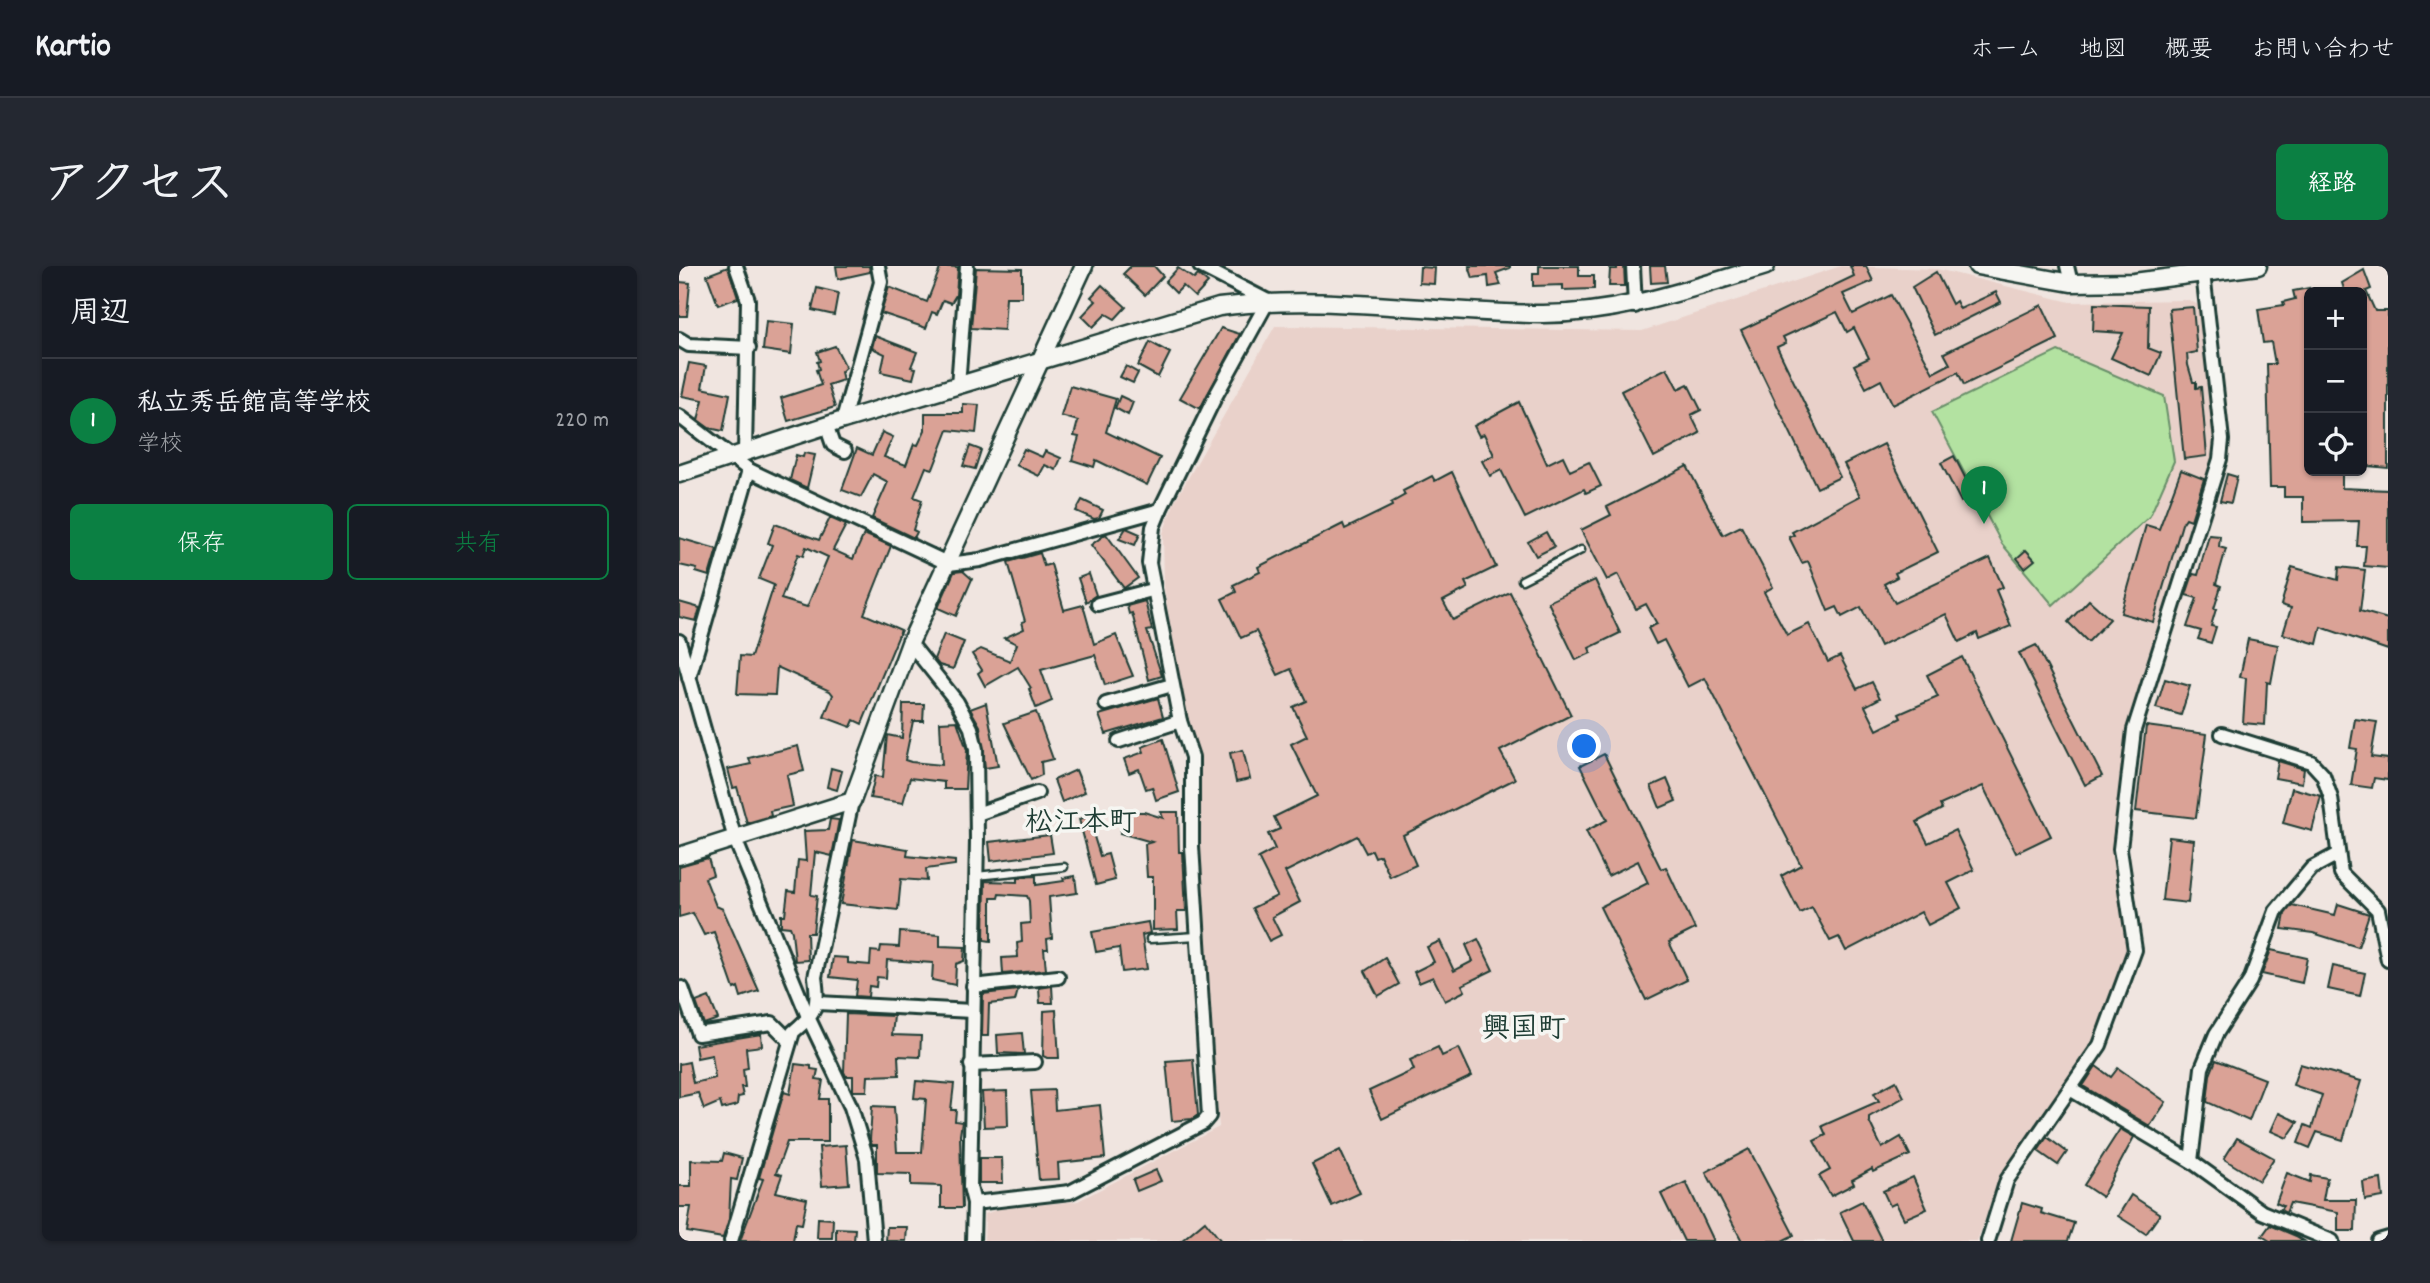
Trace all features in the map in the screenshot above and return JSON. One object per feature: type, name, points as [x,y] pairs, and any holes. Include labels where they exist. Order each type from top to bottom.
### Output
[{"type":"street","points":[[736,266],[748,300],[749,348],[738,454]]},
{"type":"street","points":[[843,420],[881,282],[878,266]]},
{"type":"street","points":[[958,386],[967,266]]},
{"type":"street","points":[[731,1241],[793,1032],[809,1019],[818,1003],[815,977],[852,801],[910,643],[949,564],[1084,266]]},
{"type":"street","points":[[1200,266],[1268,301]]},
{"type":"street","points":[[1633,266],[1635,306]]},
{"type":"street","points":[[679,474],[843,420],[1219,307],[1268,301],[1545,314],[1635,306],[1766,266]]},
{"type":"street","points":[[1977,266],[2071,283],[2134,282],[2258,266]]},
{"type":"street","points":[[2067,266],[2071,283]]},
{"type":"street","points":[[1988,1241],[2007,1180],[2100,1045],[2135,950],[2120,849],[2134,730],[2220,459],[2222,440],[2203,273]]},
{"type":"street","points":[[974,1203],[1069,1192],[1203,1123],[1209,1116],[1192,846],[1192,757],[1180,722],[1152,590],[1149,563],[1153,527],[1160,510],[1268,301]]},
{"type":"street","points":[[679,339],[689,345],[749,348]]},
{"type":"street","points":[[679,416],[738,454],[749,470],[949,564],[980,560],[1160,510]]},
{"type":"street","points":[[827,425],[833,445],[845,451]]},
{"type":"street","points":[[689,678],[749,470]]},
{"type":"street","points":[[1098,604],[1152,590]]},
{"type":"street","points":[[679,641],[735,839],[809,1019],[851,1107],[867,1159],[874,1241]]},
{"type":"street","points":[[910,643],[957,702],[971,728],[976,749],[970,1187],[974,1203],[973,1241]]},
{"type":"street","points":[[1106,704],[1172,685]]},
{"type":"street","points":[[1119,741],[1180,722]]},
{"type":"street","points":[[2222,734],[2311,762],[2323,775],[2331,798],[2341,873],[2378,910],[2388,960]]},
{"type":"street","points":[[977,814],[1037,793]]},
{"type":"street","points":[[679,856],[852,801]]},
{"type":"street","points":[[2191,1161],[2202,1068],[2216,1034],[2250,981],[2276,911],[2312,868],[2338,855]]},
{"type":"street","points":[[973,986],[1058,977]]},
{"type":"street","points":[[679,989],[682,988],[698,1034],[772,1024],[790,1041]]},
{"type":"street","points":[[818,1003],[972,1011]]},
{"type":"street","points":[[971,1065],[1035,1062]]},
{"type":"street","points":[[2070,1089],[2191,1161],[2262,1212],[2332,1241]]},
{"type":"street","points":[[2378,1241],[2388,1238]]},
{"type":"lane","points":[[1522,580],[1581,550]]},
{"type":"lane","points":[[976,876],[1064,867]]},
{"type":"lane","points":[[1150,939],[1198,936]]},
{"type":"shaded area","points":[[1841,266],[1937,269],[2070,302],[2189,300],[2200,306],[2215,437],[2213,461],[2125,732],[2113,849],[2128,949],[2093,1043],[2000,1178],[1977,1241],[984,1241],[985,1214],[999,1209],[1078,1201],[1219,1127],[1199,838],[1199,753],[1185,716],[1164,587],[1163,533],[1175,501],[1275,326],[1642,331]]},
{"type":"green space","points":[[2058,351],[2164,396],[2174,461],[2150,516],[2053,605],[2002,544],[1932,412]]},
{"type":"building","points":[[836,266],[869,266],[870,272],[838,279]]},
{"type":"building","points":[[941,266],[958,267],[956,295],[951,303],[943,300],[937,314],[932,312],[926,328],[881,313],[889,287],[927,302]]},
{"type":"building","points":[[1131,266],[1154,266],[1163,276],[1145,295],[1123,274]]},
{"type":"building","points":[[1469,266],[1510,268],[1496,273],[1501,285],[1489,287],[1488,276],[1473,278]]},
{"type":"building","points":[[1539,266],[1579,266],[1579,276],[1594,276],[1594,289],[1563,290],[1563,285],[1533,286],[1533,273],[1539,273]]},
{"type":"building","points":[[1617,266],[1624,266],[1625,286],[1609,286],[1610,269],[1617,269]]},
{"type":"building","points":[[1650,266],[1665,266],[1667,282],[1651,283]]},
{"type":"building","points":[[1850,266],[1866,266],[1873,281],[1843,294],[1853,314],[1891,295],[1933,373],[1950,364],[1944,353],[2042,305],[2058,339],[1964,385],[1958,372],[1893,405],[1881,380],[1866,388],[1854,365],[1869,358],[1854,328],[1847,332],[1837,312],[1783,337],[1786,343],[1777,347],[1840,477],[1817,488],[1741,330],[1854,276]]},
{"type":"building","points":[[728,267],[738,298],[718,305],[707,275]]},
{"type":"building","points":[[1420,267],[1435,268],[1434,284],[1419,283]]},
{"type":"building","points":[[976,268],[1022,269],[1022,297],[1006,297],[1004,330],[971,328]]},
{"type":"building","points":[[1178,268],[1194,279],[1198,275],[1208,283],[1195,297],[1183,286],[1176,293],[1165,282]]},
{"type":"building","points":[[2364,270],[2371,289],[2343,287],[2342,283]]},
{"type":"building","points":[[1936,272],[1952,304],[1956,301],[1960,309],[1996,292],[2001,302],[1935,335],[1912,287]]},
{"type":"building","points":[[679,282],[690,283],[687,316],[679,316]]},
{"type":"building","points":[[1102,285],[1126,307],[1115,319],[1106,314],[1093,327],[1082,316],[1096,301],[1091,297]]},
{"type":"building","points":[[817,288],[838,293],[834,315],[812,310]]},
{"type":"building","points":[[2304,289],[2304,476],[2342,476],[2342,488],[2388,490],[2388,568],[2364,566],[2366,546],[2357,546],[2359,521],[2303,522],[2303,497],[2284,497],[2284,487],[2270,487],[2267,364],[2275,364],[2271,342],[2263,343],[2258,309],[2284,305],[2283,302],[2295,299],[2293,291]]},
{"type":"building","points":[[2367,293],[2375,311],[2388,311],[2388,468],[2368,466]]},
{"type":"building","points":[[2094,304],[2149,306],[2148,348],[2161,353],[2151,376],[2111,358],[2123,333],[2093,331]]},
{"type":"building","points":[[2193,307],[2197,352],[2187,354],[2188,365],[2196,388],[2201,387],[2207,456],[2184,459],[2169,309]]},
{"type":"building","points":[[766,321],[794,324],[791,354],[763,350]]},
{"type":"building","points":[[1221,328],[1240,334],[1200,409],[1180,398]]},
{"type":"building","points":[[875,336],[917,352],[911,367],[916,368],[913,379],[881,372],[885,354],[872,348]]},
{"type":"building","points":[[1150,342],[1170,353],[1158,377],[1138,366]]},
{"type":"building","points":[[835,346],[846,367],[841,372],[843,380],[828,385],[835,407],[788,421],[781,398],[821,385],[816,370],[819,369],[817,362],[820,361],[817,352]]},
{"type":"building","points":[[689,363],[706,366],[702,388],[730,394],[723,431],[709,428],[698,420],[703,400],[682,396]]},
{"type":"building","points":[[1126,366],[1138,373],[1133,383],[1120,377]]},
{"type":"building","points":[[1667,368],[1678,389],[1688,384],[1701,410],[1691,415],[1700,433],[1654,457],[1621,391]]},
{"type":"building","points":[[1070,386],[1116,399],[1106,432],[1160,458],[1147,485],[1096,460],[1094,467],[1072,460],[1079,437],[1074,436],[1078,421],[1061,416]]},
{"type":"building","points":[[1120,396],[1133,402],[1128,415],[1115,408]]},
{"type":"building","points":[[1519,402],[1547,464],[1563,456],[1570,471],[1589,462],[1601,486],[1586,493],[1584,489],[1525,518],[1501,470],[1490,476],[1482,461],[1494,455],[1484,434],[1479,436],[1474,426]]},
{"type":"building","points":[[963,404],[979,405],[976,433],[948,430],[933,469],[926,467],[914,497],[922,500],[913,530],[917,532],[914,538],[872,518],[888,482],[873,474],[861,497],[842,490],[857,448],[872,455],[882,432],[893,437],[884,457],[906,465],[914,444],[918,445],[925,430],[925,413],[963,413]]},
{"type":"building","points":[[1884,444],[1938,552],[1895,573],[1897,577],[1884,584],[1895,603],[1990,558],[2003,587],[1996,590],[2011,626],[1979,639],[1977,633],[1959,642],[1946,614],[1880,646],[1861,607],[1842,617],[1837,607],[1828,611],[1808,561],[1802,563],[1789,537],[1794,535],[1792,532],[1860,496],[1844,464]]},
{"type":"building","points":[[970,446],[981,450],[975,469],[963,466]]},
{"type":"building","points":[[1024,449],[1042,457],[1045,451],[1061,458],[1056,470],[1045,465],[1039,476],[1016,465]]},
{"type":"building","points":[[804,453],[815,455],[807,488],[790,480],[796,455],[803,457]]},
{"type":"building","points":[[1954,456],[1974,495],[1961,502],[1941,463]]},
{"type":"building","points":[[1687,466],[1723,535],[1741,526],[1773,587],[1764,592],[1787,635],[1809,624],[1828,662],[1840,656],[1857,689],[1872,682],[1880,698],[1865,706],[1877,730],[1901,718],[1899,714],[1938,697],[1927,675],[1962,657],[2051,836],[2016,853],[1983,786],[1940,805],[1942,809],[1917,822],[1928,843],[1955,830],[1974,870],[1948,883],[1961,908],[1928,925],[1921,912],[1846,951],[1839,937],[1830,941],[1812,907],[1800,913],[1781,876],[1801,865],[1705,678],[1688,687],[1664,640],[1656,644],[1648,628],[1657,624],[1646,604],[1636,609],[1618,574],[1607,580],[1581,530],[1611,515],[1607,507]]},
{"type":"building","points":[[2181,470],[2204,479],[2191,520],[2186,518],[2182,524],[2153,622],[2121,613],[2146,525],[2159,529]]},
{"type":"building","points":[[1452,472],[1496,567],[1465,582],[1468,588],[1443,601],[1453,620],[1510,592],[1571,715],[1500,751],[1515,779],[1403,835],[1416,865],[1390,877],[1380,855],[1375,857],[1372,850],[1366,853],[1357,836],[1285,872],[1300,902],[1272,917],[1281,935],[1269,941],[1252,908],[1277,896],[1258,858],[1275,849],[1268,834],[1280,829],[1274,817],[1317,796],[1291,744],[1307,736],[1293,707],[1306,701],[1291,669],[1278,675],[1256,631],[1241,638],[1222,599],[1236,592],[1233,585],[1260,572],[1258,567],[1343,524],[1345,529],[1392,506],[1391,503],[1405,495],[1403,491],[1432,476],[1435,481]]},
{"type":"building","points":[[2227,474],[2237,477],[2231,503],[2220,501]]},
{"type":"building","points":[[1082,500],[1103,510],[1099,518],[1094,519],[1076,511]]},
{"type":"building","points":[[830,518],[846,525],[833,550],[853,559],[864,534],[891,546],[864,614],[901,630],[862,724],[854,720],[851,727],[824,717],[833,695],[830,691],[777,667],[775,695],[737,694],[740,656],[751,657],[774,585],[759,579],[772,545],[768,543],[775,524],[819,540]],"holes":[[[806,547],[828,557],[807,607],[781,599],[798,554],[803,556]]]},
{"type":"building","points":[[1126,528],[1140,534],[1135,545],[1119,539]]},
{"type":"building","points":[[1546,532],[1554,547],[1536,556],[1528,542]]},
{"type":"building","points":[[1106,534],[1138,578],[1124,588],[1091,545]]},
{"type":"building","points":[[2209,535],[2220,536],[2219,547],[2226,549],[2216,584],[2221,586],[2211,626],[2216,627],[2211,643],[2198,639],[2201,631],[2187,627],[2197,598],[2186,595],[2193,574],[2198,575]]},
{"type":"building","points":[[679,538],[717,549],[709,576],[696,572],[697,569],[679,565]]},
{"type":"building","points":[[2026,550],[2035,560],[2025,568],[2017,558]]},
{"type":"building","points":[[1040,553],[1044,566],[1051,564],[1064,610],[1083,605],[1094,644],[1116,635],[1133,676],[1105,685],[1095,655],[1041,670],[1052,701],[1036,708],[1029,689],[1031,688],[1018,667],[985,686],[978,673],[982,670],[972,654],[981,649],[1010,661],[1017,644],[1004,638],[1024,629],[1022,622],[1025,621],[1008,562]]},
{"type":"building","points":[[2292,567],[2338,580],[2339,567],[2365,570],[2360,611],[2388,619],[2388,650],[2321,627],[2317,644],[2283,634],[2291,608],[2281,605]]},
{"type":"building","points":[[963,571],[972,579],[956,616],[938,608],[954,572]]},
{"type":"building","points":[[1089,574],[1096,595],[1086,602],[1078,578]]},
{"type":"building","points":[[1595,580],[1620,633],[1589,648],[1591,653],[1576,660],[1548,602]]},
{"type":"building","points":[[2089,600],[2110,619],[2088,642],[2068,622]]},
{"type":"building","points":[[1145,601],[1152,630],[1147,631],[1162,676],[1149,680],[1132,613],[1129,614],[1127,606]]},
{"type":"building","points":[[679,602],[700,608],[696,621],[679,617]]},
{"type":"building","points":[[944,634],[964,642],[953,669],[939,665],[934,659]]},
{"type":"building","points":[[2248,639],[2278,645],[2271,683],[2267,682],[2265,725],[2243,723],[2246,678],[2240,677]]},
{"type":"building","points":[[2036,645],[2102,776],[2085,785],[2019,653]]},
{"type":"building","points":[[2165,679],[2190,686],[2181,715],[2156,708]]},
{"type":"building","points":[[1158,698],[1163,717],[1106,734],[1099,715]]},
{"type":"building","points":[[986,703],[998,766],[985,768],[980,726],[970,709]]},
{"type":"building","points":[[903,704],[924,704],[923,721],[913,721],[905,760],[911,762],[942,765],[940,722],[957,721],[967,750],[965,789],[944,789],[944,782],[910,778],[903,803],[870,798],[875,776],[883,777],[887,735],[902,738]]},
{"type":"building","points":[[1036,712],[1053,759],[1041,762],[1042,775],[1031,780],[1004,723]]},
{"type":"building","points":[[2355,719],[2377,722],[2371,757],[2388,759],[2388,780],[2374,778],[2372,788],[2351,785],[2357,749],[2350,748]]},
{"type":"building","points":[[2146,726],[2207,734],[2196,818],[2136,811]]},
{"type":"building","points":[[1163,739],[1179,792],[1156,800],[1152,787],[1146,789],[1139,769],[1129,773],[1124,759],[1144,752],[1142,747]]},
{"type":"building","points":[[798,746],[804,771],[787,775],[793,806],[770,811],[771,816],[747,823],[737,787],[733,788],[728,769],[751,764],[749,758]]},
{"type":"building","points":[[1243,750],[1250,779],[1236,782],[1230,753]]},
{"type":"building","points":[[1604,754],[1661,869],[1666,867],[1695,929],[1669,942],[1687,980],[1646,1000],[1600,907],[1648,883],[1638,861],[1608,876],[1586,831],[1607,820],[1580,766]]},
{"type":"building","points":[[2278,761],[2304,769],[2302,783],[2275,778]]},
{"type":"building","points":[[831,768],[842,771],[837,790],[827,787]]},
{"type":"building","points":[[1076,770],[1085,792],[1062,802],[1054,780]]},
{"type":"building","points":[[1667,779],[1676,801],[1660,808],[1651,786]]},
{"type":"building","points":[[2292,788],[2321,796],[2312,831],[2283,823]]},
{"type":"building","points":[[1126,812],[1144,812],[1163,818],[1161,812],[1178,812],[1179,852],[1183,852],[1186,911],[1177,911],[1178,929],[1153,930],[1153,877],[1147,877],[1145,844],[1152,842],[1120,833]]},
{"type":"building","points":[[1088,817],[1100,856],[1108,854],[1115,880],[1096,885],[1079,819]]},
{"type":"building","points":[[830,819],[839,820],[832,856],[815,852],[811,895],[817,896],[813,933],[807,933],[808,960],[795,961],[792,932],[790,927],[781,926],[781,915],[785,915],[788,891],[795,892],[798,860],[806,861],[804,831],[828,830]]},
{"type":"building","points":[[1050,835],[1053,853],[991,861],[989,842]]},
{"type":"building","points":[[2169,837],[2194,840],[2188,903],[2162,900]]},
{"type":"building","points":[[853,840],[908,849],[907,856],[955,861],[955,865],[926,869],[927,881],[901,879],[898,910],[841,904]]},
{"type":"building","points":[[708,858],[713,875],[705,878],[716,906],[723,909],[759,991],[741,997],[738,987],[734,989],[714,932],[704,935],[693,913],[679,917],[679,866]]},
{"type":"building","points":[[1036,876],[1036,885],[1064,881],[1063,878],[1075,876],[1077,893],[1049,897],[1052,938],[1047,939],[1048,949],[1044,949],[1046,970],[1003,974],[1002,958],[1018,957],[1017,943],[1022,942],[1021,924],[1030,923],[1029,901],[1027,896],[999,894],[998,898],[991,898],[991,941],[984,940],[985,881],[1018,882],[1018,877]]},
{"type":"building","points":[[2338,904],[2369,914],[2358,947],[2313,933],[2282,929],[2285,914],[2292,905],[2335,915]]},
{"type":"building","points":[[1148,922],[1150,933],[1142,935],[1147,969],[1122,972],[1119,948],[1096,952],[1092,932]]},
{"type":"building","points":[[900,932],[940,935],[940,946],[965,947],[964,961],[956,964],[955,985],[932,980],[933,963],[887,960],[886,978],[877,977],[876,987],[869,986],[868,997],[855,996],[857,980],[830,977],[833,957],[848,958],[848,963],[870,965],[871,951],[880,952],[881,946],[899,947]]},
{"type":"building","points":[[1478,939],[1493,970],[1462,985],[1465,991],[1445,1001],[1433,977],[1419,983],[1414,972],[1434,962],[1427,947],[1440,941],[1454,971],[1473,961],[1466,945]]},
{"type":"building","points":[[2271,950],[2307,958],[2302,983],[2262,974]]},
{"type":"building","points":[[1385,958],[1399,984],[1378,996],[1365,971]]},
{"type":"building","points":[[2333,966],[2365,973],[2360,996],[2328,989]]},
{"type":"building","points":[[1052,986],[1053,1003],[1040,1003],[1039,988]]},
{"type":"building","points":[[1018,990],[1015,1001],[989,1004],[988,1036],[982,1036],[983,994]]},
{"type":"building","points":[[709,997],[718,1019],[704,1024],[696,1002]]},
{"type":"building","points":[[1056,1010],[1059,1058],[1047,1058],[1043,1056],[1044,1011]]},
{"type":"building","points":[[846,1014],[894,1016],[892,1035],[921,1036],[920,1057],[898,1056],[899,1075],[868,1076],[867,1091],[853,1091],[853,1076],[846,1076],[844,1072]]},
{"type":"building","points":[[1022,1033],[1024,1054],[998,1053],[997,1035]]},
{"type":"building","points":[[761,1034],[762,1046],[746,1048],[748,1068],[743,1069],[745,1087],[741,1087],[743,1096],[738,1097],[737,1105],[722,1109],[720,1102],[704,1109],[698,1093],[679,1097],[679,1064],[689,1062],[693,1083],[715,1078],[712,1055],[697,1058],[695,1045]]},
{"type":"building","points":[[1438,1047],[1442,1056],[1459,1048],[1472,1076],[1382,1119],[1369,1091],[1414,1070],[1410,1060]]},
{"type":"building","points":[[1193,1059],[1198,1115],[1192,1119],[1172,1121],[1166,1061]]},
{"type":"building","points":[[2216,1060],[2265,1079],[2249,1121],[2207,1102],[2210,1075]]},
{"type":"building","points":[[795,1064],[811,1066],[811,1069],[818,1070],[816,1079],[823,1080],[820,1099],[828,1099],[828,1142],[787,1142],[776,1173],[782,1175],[776,1192],[807,1199],[802,1224],[796,1223],[793,1241],[740,1241],[763,1179],[759,1178],[784,1092],[790,1094]]},
{"type":"building","points":[[2300,1064],[2361,1081],[2343,1140],[2317,1132],[2310,1148],[2298,1143],[2305,1125],[2312,1128],[2322,1095],[2293,1085]]},
{"type":"building","points":[[2096,1066],[2111,1077],[2118,1068],[2166,1102],[2150,1126],[2083,1086]]},
{"type":"building","points":[[916,1081],[954,1084],[951,1110],[956,1110],[955,1121],[962,1122],[962,1208],[941,1208],[941,1186],[911,1185],[911,1174],[877,1173],[877,1145],[872,1145],[870,1140],[872,1106],[894,1107],[897,1152],[922,1152],[926,1099],[914,1098]]},
{"type":"building","points":[[1896,1081],[1904,1097],[1869,1117],[1869,1121],[1882,1148],[1901,1137],[1910,1155],[1873,1172],[1872,1169],[1852,1180],[1854,1184],[1831,1196],[1819,1176],[1830,1170],[1814,1141],[1826,1135],[1822,1126],[1879,1101],[1874,1093]]},
{"type":"building","points":[[1054,1090],[1055,1110],[1100,1105],[1105,1158],[1058,1163],[1059,1179],[1039,1180],[1031,1091]]},
{"type":"building","points":[[1007,1091],[1008,1126],[984,1127],[982,1092]]},
{"type":"building","points":[[2279,1113],[2298,1122],[2287,1138],[2271,1131]]},
{"type":"building","points":[[2120,1129],[2134,1137],[2102,1197],[2084,1185]]},
{"type":"building","points":[[2047,1137],[2067,1152],[2058,1165],[2038,1151]]},
{"type":"building","points":[[2237,1138],[2274,1158],[2259,1181],[2224,1159]]},
{"type":"building","points":[[846,1145],[849,1184],[822,1186],[819,1147]]},
{"type":"building","points":[[1749,1149],[1794,1235],[1782,1241],[1742,1241],[1706,1172]]},
{"type":"building","points":[[1340,1150],[1360,1193],[1332,1206],[1312,1164]]},
{"type":"building","points":[[724,1153],[742,1158],[737,1180],[731,1179],[729,1219],[723,1238],[687,1232],[691,1207],[679,1207],[679,1186],[691,1186],[691,1160],[722,1161]]},
{"type":"building","points":[[979,1158],[1002,1158],[1003,1183],[979,1183]]},
{"type":"building","points":[[1156,1170],[1161,1181],[1137,1191],[1133,1180]]},
{"type":"building","points":[[2287,1173],[2310,1182],[2311,1175],[2327,1178],[2323,1200],[2356,1200],[2355,1231],[2338,1231],[2338,1212],[2290,1203],[2286,1213],[2280,1210],[2283,1206],[2276,1203]]},
{"type":"building","points":[[1913,1177],[1927,1209],[1904,1219],[1896,1203],[1890,1206],[1883,1191]]},
{"type":"building","points":[[2381,1179],[2383,1197],[2365,1200],[2363,1182]]},
{"type":"building","points":[[1686,1182],[1714,1241],[1684,1241],[1661,1194]]},
{"type":"building","points":[[2131,1195],[2160,1214],[2146,1234],[2118,1216]]},
{"type":"building","points":[[1862,1201],[1882,1241],[1854,1241],[1840,1212]]},
{"type":"building","points":[[2022,1203],[2042,1209],[2041,1213],[2074,1223],[2068,1241],[2011,1241]]},
{"type":"building","points":[[818,1218],[833,1219],[832,1238],[817,1238]]},
{"type":"building","points":[[1205,1221],[1221,1241],[1181,1241]]},
{"type":"building","points":[[2270,1225],[2304,1241],[2270,1241],[2262,1236]]},
{"type":"building","points":[[887,1227],[907,1227],[906,1241],[886,1241]]},
{"type":"building","points":[[836,1228],[855,1229],[854,1241],[836,1241]]},
{"type":"place","name":"私立秀岳館高等学校","points":[[1984,524]]},
{"type":"district","name":"松江本町","points":[[1081,825]]},
{"type":"district","name":"興国町","points":[[1524,1031]]}]
